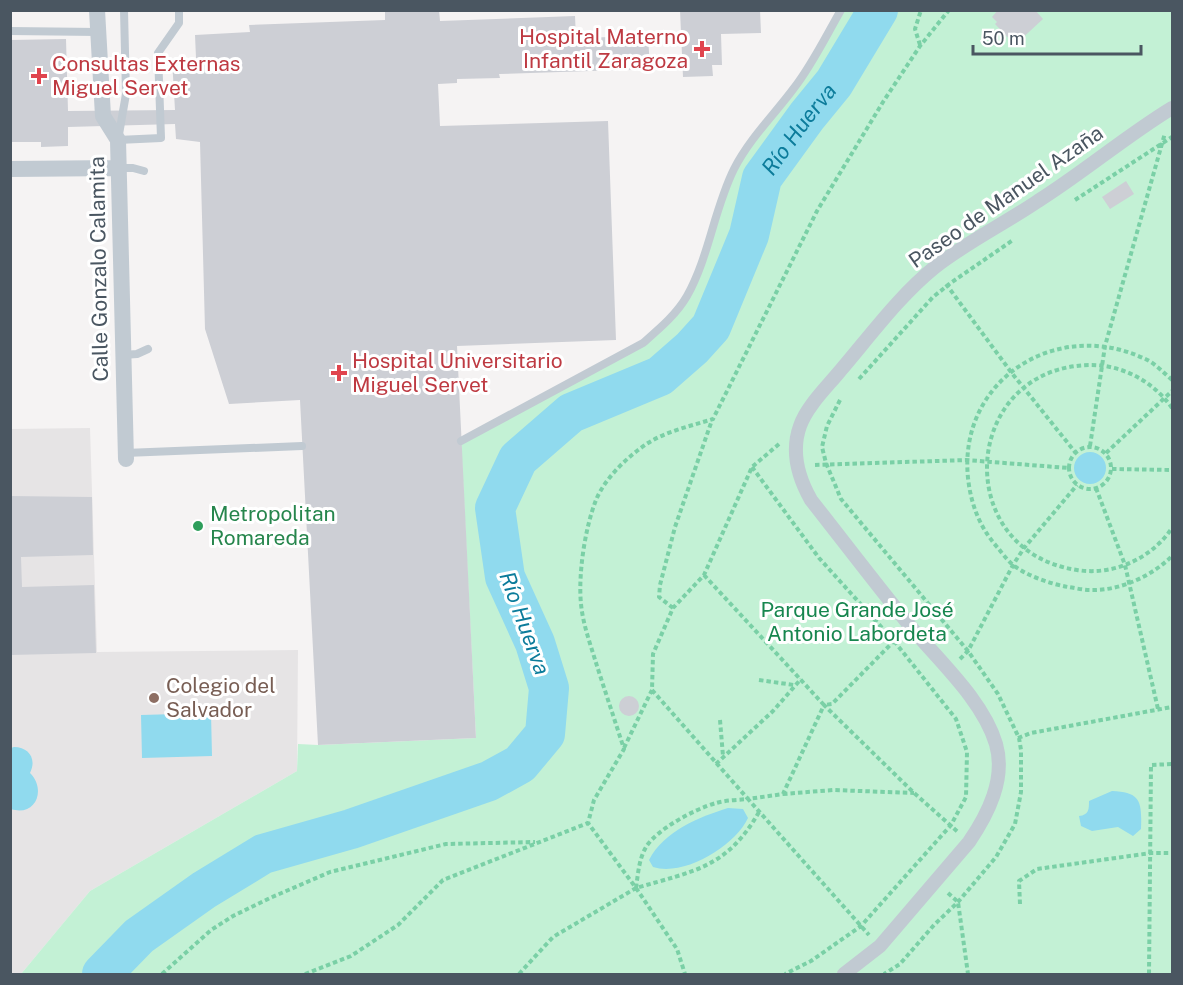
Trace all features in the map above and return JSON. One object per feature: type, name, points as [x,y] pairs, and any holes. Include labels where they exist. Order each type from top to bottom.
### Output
[{"type":"street","name":"Calle Gonzalo Calamita","points":[[97,10],[103,116],[118,140],[125,456]]},
{"type":"street","name":"Paseo de Manuel Azaña","points":[[844,975],[880,946],[936,882],[982,824],[997,783],[996,744],[982,714],[948,669],[910,626],[811,500],[802,485],[797,467],[800,425],[812,406],[871,334],[910,290],[934,268],[1038,202],[1172,109]]},
{"type":"street","points":[[10,170],[119,168]]},
{"type":"lane","points":[[123,10],[126,94],[118,140],[161,138],[158,53],[179,24],[179,10]]},
{"type":"lane","points":[[461,441],[643,343],[668,321],[686,298],[696,277],[735,168],[756,133],[795,88],[841,10]]},
{"type":"lane","points":[[10,31],[98,32]]},
{"type":"lane","points":[[119,168],[144,171]]},
{"type":"lane","points":[[123,355],[137,354],[148,349]]},
{"type":"lane","points":[[125,456],[302,447]]},
{"type":"path","points":[[920,46],[915,29],[921,10]]},
{"type":"path","points":[[673,608],[659,597],[660,585],[675,527],[712,419],[817,211],[883,102],[920,46],[949,10]]},
{"type":"path","points":[[1089,446],[1105,345],[1172,109]]},
{"type":"path","points":[[1074,201],[1173,137]]},
{"type":"path","points":[[858,381],[933,297],[1019,236]]},
{"type":"path","points":[[934,268],[1011,372],[1076,452]]},
{"type":"path","points":[[1173,380],[1145,358],[1105,345],[1072,345],[1040,354],[1011,372],[988,396],[972,427],[966,460],[970,500],[987,536],[1013,565],[1051,584],[1091,590],[1130,584],[1162,567],[1173,556]]},
{"type":"path","points":[[1173,408],[1147,382],[1125,371],[1102,365],[1074,365],[1047,373],[1024,387],[1004,408],[991,433],[986,461],[986,480],[991,500],[998,518],[1010,535],[1024,549],[1062,568],[1083,571],[1105,570],[1125,565],[1148,554],[1166,538],[1173,528]]},
{"type":"path","points":[[1106,453],[1173,391]]},
{"type":"path","points":[[846,394],[827,426],[822,447],[841,499],[968,651],[998,694],[1021,750],[1021,792],[1015,824],[996,857],[900,964],[884,975]]},
{"type":"path","points":[[624,749],[586,633],[580,603],[582,562],[596,499],[612,474],[649,442],[712,419]]},
{"type":"path","points":[[588,823],[594,800],[624,749],[652,690],[653,654],[673,608],[704,575],[752,467],[800,425]]},
{"type":"path","points":[[1089,446],[1106,453],[1112,469],[1107,480],[1096,488],[1083,488],[1077,485],[1069,468],[1076,452],[1089,446]]},
{"type":"path","points":[[797,467],[826,463],[966,460],[1069,468]]},
{"type":"path","points":[[752,467],[819,558],[894,641],[956,719],[967,752],[966,797],[951,825],[861,926],[811,961],[785,975]]},
{"type":"path","points":[[1112,469],[1173,471]]},
{"type":"path","points":[[948,669],[968,651],[1013,565],[1024,549],[1077,485]]},
{"type":"path","points":[[1096,488],[1125,565],[1158,709]]},
{"type":"path","points":[[704,575],[824,705],[914,793],[969,842]]},
{"type":"path","points":[[824,705],[832,704],[894,641]]},
{"type":"path","points":[[717,764],[773,711],[801,679]]},
{"type":"path","points":[[759,680],[795,686]]},
{"type":"path","points":[[652,690],[880,946]]},
{"type":"path","points":[[783,794],[824,705]]},
{"type":"path","points":[[996,744],[1031,733],[1173,707]]},
{"type":"path","points":[[720,720],[723,757]]},
{"type":"path","points":[[1149,975],[1151,765],[1173,764]]},
{"type":"path","points":[[636,888],[638,868],[647,846],[664,829],[693,812],[716,803],[833,789],[914,793]]},
{"type":"path","points":[[519,975],[552,937],[636,888],[692,872],[727,853],[746,834],[759,812]]},
{"type":"path","points":[[304,975],[351,956],[398,925],[443,880],[588,823]]},
{"type":"path","points":[[588,823],[636,888],[677,950],[685,975]]},
{"type":"path","points":[[162,975],[218,925],[270,898],[330,872],[446,844],[538,842]]},
{"type":"path","points":[[1020,904],[1019,881],[1037,869],[1151,853],[1173,853]]},
{"type":"path","points":[[936,882],[958,902],[968,975]]},
{"type":"shaded area","name":"Colegio del Salvador","points":[[90,428],[97,652],[298,650],[297,771],[90,891],[21,974],[10,974],[10,429]]},
{"type":"green space","name":"Parque Grande José Antonio Labordeta","points":[[841,11],[1172,11],[1172,974],[21,974],[90,891],[297,771],[298,744],[476,738],[461,441],[643,343],[686,298],[735,168],[795,88]]},
{"type":"water","points":[[1090,452],[1101,457],[1106,468],[1101,479],[1090,484],[1079,479],[1074,468],[1079,457]]},
{"type":"water","points":[[211,713],[212,756],[142,758],[141,715]]},
{"type":"water","points":[[11,748],[24,749],[30,755],[33,763],[30,773],[38,787],[38,794],[32,806],[19,810],[11,809]]},
{"type":"water","points":[[1112,791],[1129,794],[1138,800],[1141,829],[1133,836],[1118,827],[1092,831],[1081,826],[1079,816],[1087,813],[1089,801]]},
{"type":"water","points":[[728,808],[743,809],[748,818],[732,839],[707,857],[693,863],[665,869],[653,867],[649,860],[673,833],[694,821]]},
{"type":"building","name":"Hospital Universitario Miguel Servet","points":[[385,10],[439,10],[440,21],[575,16],[576,38],[648,36],[650,69],[499,74],[500,78],[457,79],[457,83],[438,84],[440,126],[608,121],[616,340],[457,346],[476,738],[318,745],[300,400],[229,404],[205,329],[200,142],[176,139],[175,124],[68,127],[68,146],[41,147],[41,142],[10,142],[10,40],[66,39],[68,111],[175,110],[172,59],[196,58],[195,35],[250,32],[249,25],[385,20]]},
{"type":"building","name":"Hospital Materno Infantil Zaragoza","points":[[680,10],[760,10],[761,33],[721,34],[722,65],[712,65],[713,76],[683,77]]},
{"type":"building","points":[[998,10],[1035,10],[1043,19],[1015,45],[995,24],[997,22],[992,17]]},
{"type":"building","points":[[1126,181],[1134,194],[1110,209],[1102,197]]},
{"type":"building","points":[[10,496],[92,497],[93,555],[21,557],[22,587],[94,585],[96,653],[10,655]]},
{"type":"building","points":[[629,696],[636,699],[639,706],[636,713],[629,716],[622,713],[619,706],[622,699]]},
{"type":"waterway","name":"Río Huerva","points":[[102,974],[139,936],[204,890],[263,854],[351,829],[489,781],[520,764],[545,734],[549,688],[535,643],[505,577],[495,508],[518,459],[571,413],[660,376],[692,348],[711,327],[749,235],[762,178],[834,83],[878,10]]},
{"type":"place","name":"Hospital Materno Infantil Zaragoza","points":[[702,49]]},
{"type":"place","name":"Consultas Externas Miguel Servet","points":[[39,76]]},
{"type":"place","name":"Hospital Universitario Miguel Servet","points":[[339,373]]},
{"type":"place","name":"Metropolitan Romareda","points":[[198,526]]},
{"type":"place","name":"Colegio del Salvador","points":[[154,698]]}]
